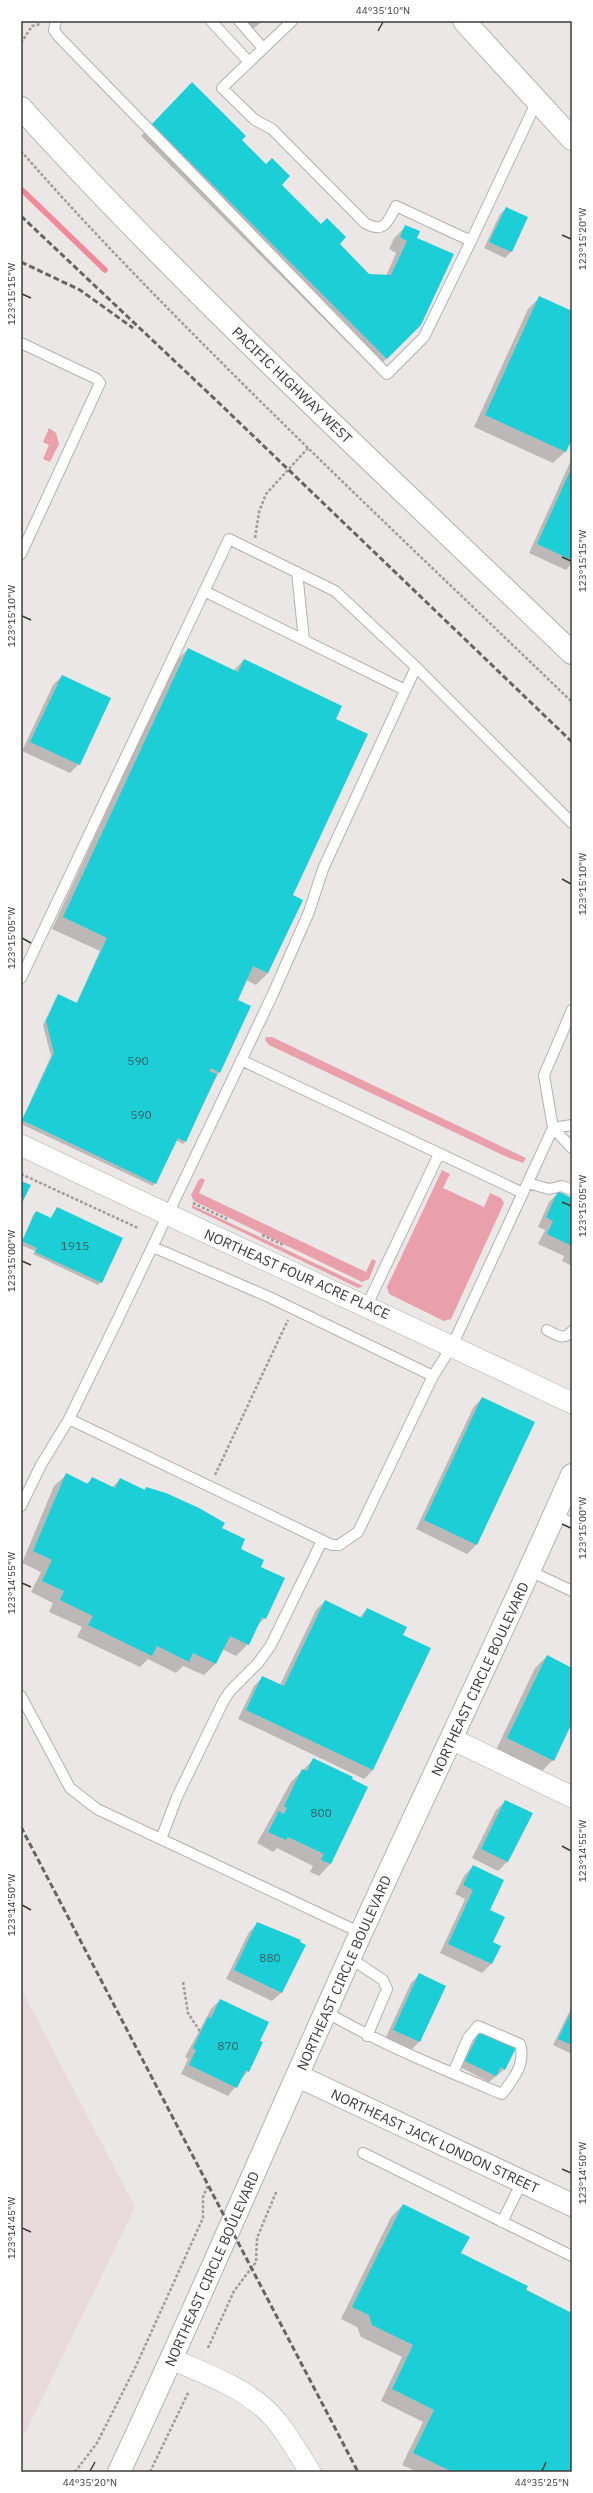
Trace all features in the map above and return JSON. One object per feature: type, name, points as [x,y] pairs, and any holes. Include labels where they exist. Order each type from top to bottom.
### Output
[{"type":"main road","points":[[464,21],[572,139]]},
{"type":"main road","name":"PACIFIC HIGHWAY WEST","points":[[21,108],[178,274],[572,653]]},
{"type":"main road","name":"NORTHEAST CIRCLE BOULEVARD","points":[[119,2472],[172,2358],[361,1933],[530,1571],[563,1519],[572,1475]]},
{"type":"main road","name":"NORTHEAST JACK LONDON STREET","points":[[298,2076],[572,2205]]},
{"type":"street","name":"NORTHEAST FOUR ACRE PLACE","points":[[21,1146],[167,1215],[367,1305],[572,1403]]},
{"type":"street","points":[[452,1740],[572,1797]]},
{"type":"street","points":[[172,2358],[232,2386],[264,2409],[284,2430],[310,2472]]},
{"type":"lane","points":[[56,21],[54,30],[59,37],[387,374],[424,337],[537,101]]},
{"type":"lane","points":[[211,21],[249,62]]},
{"type":"lane","points":[[239,21],[264,48]]},
{"type":"lane","points":[[292,21],[222,88],[255,120],[277,133],[364,223],[373,228],[382,227],[388,222],[396,206],[471,241]]},
{"type":"lane","points":[[21,343],[97,379],[100,383],[21,554]]},
{"type":"lane","points":[[21,978],[229,539],[335,591],[416,667],[572,823]]},
{"type":"lane","points":[[297,572],[304,640]]},
{"type":"lane","points":[[204,591],[405,690]]},
{"type":"lane","points":[[21,1506],[41,1465],[69,1419],[153,1246],[291,954],[309,912],[323,869],[416,667]]},
{"type":"lane","points":[[572,1010],[544,1075],[553,1128],[572,1148]]},
{"type":"lane","points":[[241,1060],[523,1193]]},
{"type":"lane","points":[[553,1128],[572,1125]]},
{"type":"lane","points":[[69,1419],[322,1541],[332,1545],[339,1545],[358,1532],[433,1376],[452,1346],[553,1128]]},
{"type":"lane","points":[[367,1305],[439,1154]]},
{"type":"lane","points":[[528,1183],[544,1188],[562,1186],[572,1190]]},
{"type":"lane","points":[[153,1246],[294,1309],[433,1376]]},
{"type":"lane","points":[[546,1330],[562,1337],[568,1336],[572,1331]]},
{"type":"lane","points":[[161,1839],[177,1797],[223,1702],[230,1691],[258,1662],[271,1645],[322,1541]]},
{"type":"lane","points":[[530,1571],[572,1591]]},
{"type":"lane","points":[[21,1696],[70,1788],[97,1809],[361,1933]]},
{"type":"lane","points":[[350,1958],[383,1980],[387,1989],[367,2036]]},
{"type":"lane","points":[[326,2012],[367,2036],[453,2074],[502,2094],[514,2079],[524,2056],[520,2044],[478,2026],[468,2038],[453,2074]]},
{"type":"lane","points":[[363,2153],[572,2256]]},
{"type":"lane","points":[[502,2222],[522,2182]]},
{"type":"path","points":[[21,43],[32,26],[56,21]]},
{"type":"path","points":[[21,150],[74,212],[146,287],[308,448],[572,702]]},
{"type":"path","points":[[253,550],[260,512],[266,494],[308,448]]},
{"type":"path","points":[[21,1174],[138,1228]]},
{"type":"path","points":[[215,1476],[294,1309]]},
{"type":"path","points":[[183,1982],[188,2013],[201,2033]]},
{"type":"path","points":[[75,2472],[97,2444],[138,2361],[203,2218],[202,2197],[208,2185]]},
{"type":"path","points":[[208,2348],[234,2291],[256,2262],[257,2238],[277,2190]]},
{"type":"path","points":[[150,2472],[189,2391]]},
{"type":"shaded area","points":[[49,428],[56,433],[59,444],[50,462],[43,459],[49,445],[43,442]]},
{"type":"shaded area","points":[[266,1037],[272,1037],[526,1158],[523,1163],[507,1157],[269,1045],[265,1040]]},
{"type":"shaded area","points":[[442,1170],[450,1174],[443,1188],[484,1207],[490,1193],[501,1198],[504,1203],[451,1319],[444,1321],[389,1294],[387,1287]]},
{"type":"shaded area","points":[[201,1178],[205,1180],[199,1193],[366,1272],[372,1259],[376,1261],[369,1279],[362,1282],[194,1201],[191,1195]]},
{"type":"shaded area","points":[[192,1205],[363,1286],[358,1288],[192,1208]]},
{"type":"shaded area","points":[[21,1989],[135,2207],[21,2442]]},
{"type":"building","points":[[192,82],[246,136],[242,140],[266,164],[272,158],[290,176],[282,185],[321,224],[327,218],[346,237],[340,244],[369,274],[391,275],[407,241],[400,237],[405,225],[420,231],[417,238],[454,254],[421,325],[387,359],[152,124]]},
{"type":"building","points":[[506,207],[528,217],[512,252],[489,242]]},
{"type":"building","points":[[539,296],[572,311],[572,439],[566,452],[485,415]]},
{"type":"building","points":[[572,467],[572,560],[537,544]]},
{"type":"building","points":[[188,648],[238,672],[244,659],[342,706],[336,719],[368,734],[293,895],[303,900],[268,973],[253,966],[238,1000],[251,1006],[220,1073],[211,1068],[209,1071],[217,1074],[186,1142],[178,1138],[156,1184],[22,1120],[54,1053],[46,1021],[58,994],[77,1003],[107,938],[63,917]]},
{"type":"building","points":[[62,675],[111,698],[80,765],[30,742]]},
{"type":"building","points":[[21,1181],[31,1185],[21,1205]]},
{"type":"building","points":[[558,1191],[572,1198],[572,1246],[547,1234],[553,1221],[546,1217]]},
{"type":"building","points":[[57,1207],[123,1238],[102,1283],[35,1252],[37,1248],[22,1241],[36,1211],[51,1218]]},
{"type":"building","points":[[482,1397],[535,1422],[477,1545],[424,1520]]},
{"type":"building","points":[[66,1473],[88,1484],[92,1477],[115,1488],[120,1478],[145,1490],[146,1487],[166,1493],[199,1508],[225,1523],[222,1528],[245,1539],[241,1549],[264,1560],[261,1567],[285,1578],[266,1619],[262,1617],[249,1645],[230,1636],[216,1664],[193,1653],[189,1662],[157,1646],[152,1656],[88,1625],[93,1616],[60,1600],[64,1591],[42,1581],[52,1560],[33,1551]]},
{"type":"building","points":[[325,1600],[362,1618],[367,1608],[407,1627],[403,1635],[431,1648],[373,1770],[246,1710],[262,1676],[284,1686]]},
{"type":"building","points":[[547,1655],[572,1668],[572,1723],[554,1761],[507,1738]]},
{"type":"building","points":[[313,1758],[353,1777],[352,1779],[368,1787],[331,1864],[321,1860],[324,1854],[288,1837],[286,1840],[268,1832],[279,1811],[284,1814],[287,1808],[284,1806],[302,1769],[307,1771]]},
{"type":"building","points":[[505,1800],[533,1813],[508,1862],[481,1849]]},
{"type":"building","points":[[473,1865],[504,1880],[490,1910],[505,1917],[493,1942],[501,1946],[492,1964],[448,1944],[473,1890],[463,1885]]},
{"type":"building","points":[[257,1922],[301,1940],[300,1942],[306,1945],[282,1993],[234,1970]]},
{"type":"building","points":[[419,1973],[446,1986],[420,2042],[393,2030]]},
{"type":"building","points":[[220,1999],[269,2022],[260,2041],[263,2042],[249,2072],[246,2070],[237,2088],[189,2065],[196,2050],[193,2048],[208,2017],[211,2018]]},
{"type":"building","points":[[572,2010],[572,2045],[558,2039]]},
{"type":"building","points":[[480,2031],[516,2048],[505,2070],[501,2067],[496,2076],[465,2061]]},
{"type":"building","points":[[403,2204],[470,2237],[461,2253],[528,2286],[526,2290],[572,2313],[572,2472],[453,2472],[413,2453],[434,2410],[392,2389],[413,2345],[372,2325],[369,2315],[352,2307]]},
{"type":"waterway","points":[[21,189],[105,270]]},
{"type":"railway","points":[[21,216],[219,403],[572,742]]},
{"type":"railway","points":[[21,262],[80,290],[133,328]]},
{"type":"railway","points":[[21,1827],[358,2472]]}]
